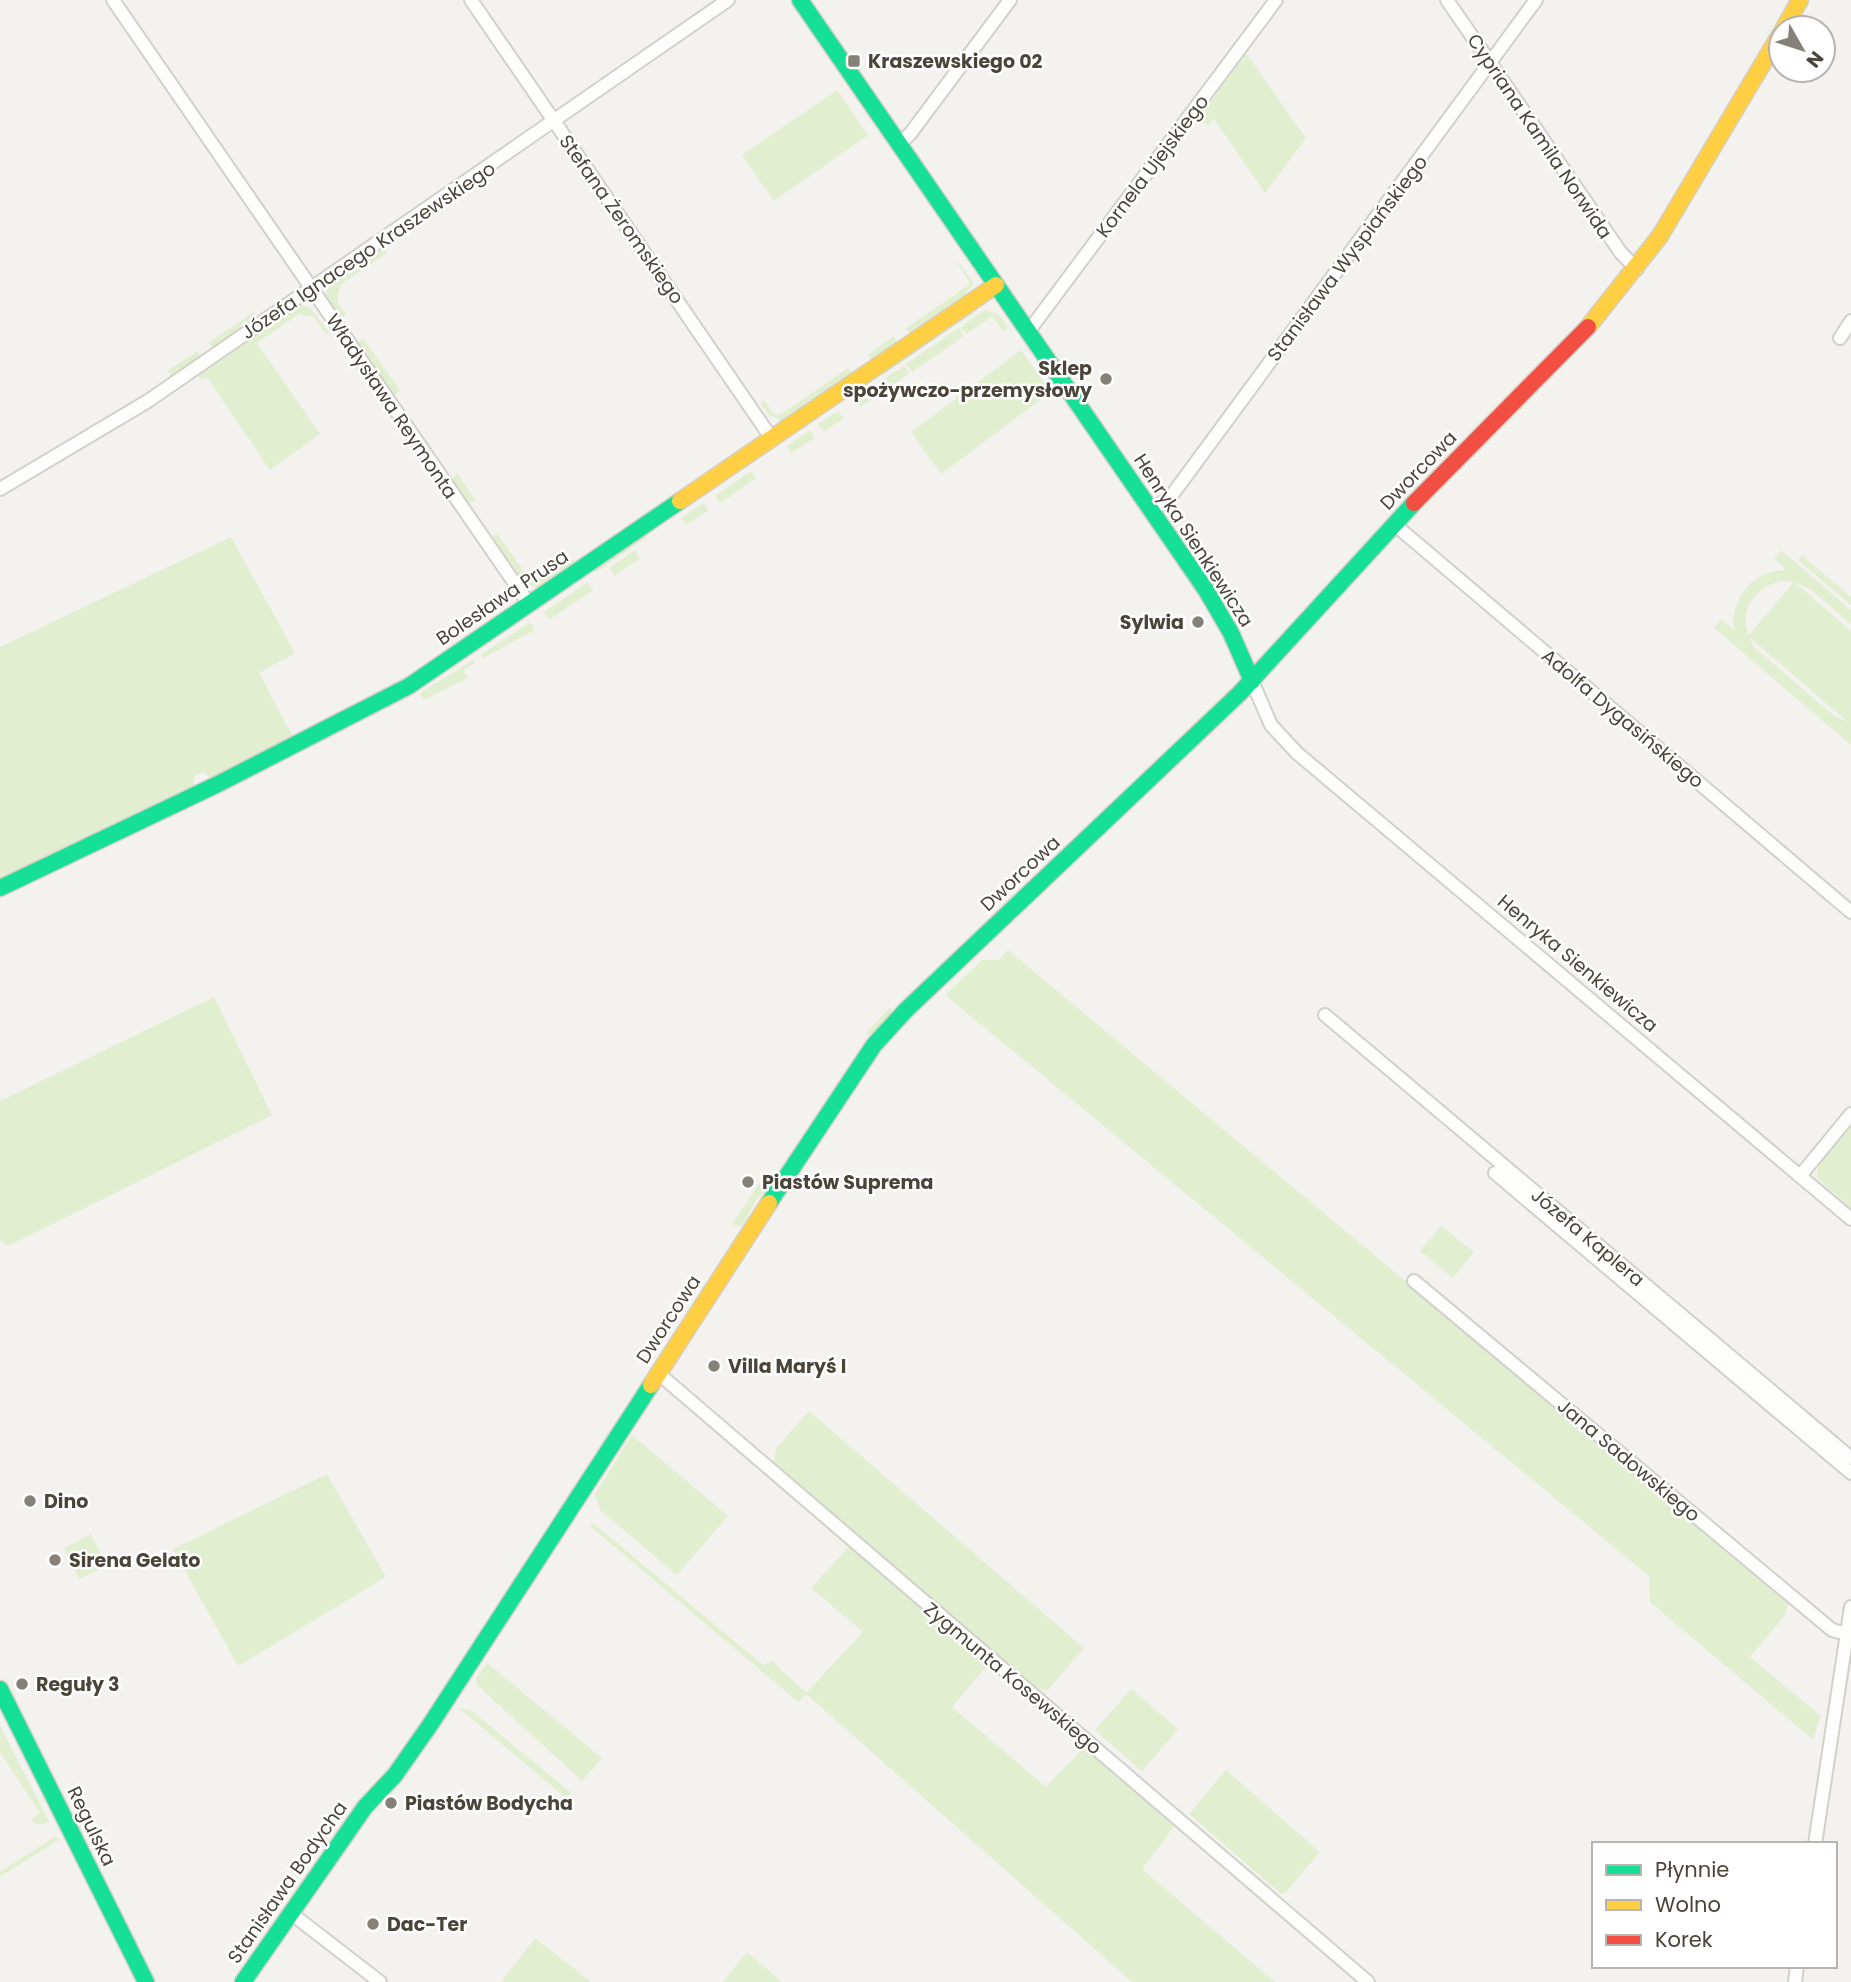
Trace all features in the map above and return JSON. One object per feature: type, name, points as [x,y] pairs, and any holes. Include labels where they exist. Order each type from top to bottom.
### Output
[{"type":"street","name":"Władysława Reymonta","points":[[113,0],[529,604]]},
{"type":"street","name":"Stefana Żeromskiego","points":[[471,0],[772,439]]},
{"type":"street","name":"Józefa Ignacego Kraszewskiego","points":[[0,489],[148,401],[728,0]]},
{"type":"street","name":"Henryka Sienkiewicza","points":[[800,0],[1223,617],[1271,725],[1297,753],[1851,1219]]},
{"type":"street","points":[[899,144],[910,134],[1010,0]]},
{"type":"street","name":"Kornela Ujejskiego","points":[[1028,331],[1276,0]]},
{"type":"street","name":"Cypriana Kamila Norwida","points":[[1447,0],[1621,253],[1637,269]]},
{"type":"street","name":"Stanisława Wyspiańskiego","points":[[1152,511],[1172,495],[1536,0]]},
{"type":"street","name":"Dworcowa","points":[[365,1807],[395,1775],[430,1725],[836,1099],[888,1028],[1252,681],[1394,524],[1581,336],[1637,269],[1685,199],[1767,57]]},
{"type":"street","name":"Bolesława Prusa","points":[[0,888],[218,784],[394,695],[996,285]]},
{"type":"street","points":[[1840,338],[1851,321]]},
{"type":"street","name":"Adolfa Dygasińskiego","points":[[1394,524],[1851,912]]},
{"type":"street","name":"Józefa Kaplera","points":[[1325,1015],[1851,1458]]},
{"type":"street","points":[[1800,1176],[1851,1114]]},
{"type":"street","name":"Józefa Kaplera","points":[[1495,1174],[1851,1472]]},
{"type":"street","name":"Jana Sadowskiego","points":[[1414,1281],[1832,1630],[1847,1634]]},
{"type":"street","name":"Zygmunta Kosewskiego","points":[[658,1373],[1368,1982]]},
{"type":"street","points":[[1815,1842],[1851,1607]]},
{"type":"street","name":"Regulska","points":[[0,1689],[146,1982]]},
{"type":"street","name":"Stanisława Bodycha","points":[[243,1982],[365,1807]]},
{"type":"street","points":[[292,1914],[380,1982]]},
{"type":"green space","points":[[1246,53],[1306,138],[1265,193],[1214,119],[1208,126],[1199,118]]},
{"type":"green space","points":[[837,90],[868,135],[774,201],[742,155]]},
{"type":"green space","points":[[383,248],[387,253],[340,285],[337,301],[346,314],[340,319],[325,296],[327,287]]},
{"type":"green space","points":[[953,254],[974,284],[966,292],[968,296],[913,335],[905,329],[970,284]]},
{"type":"green space","points":[[299,304],[310,308],[329,332],[326,334],[314,317],[299,314],[257,343],[320,434],[270,470],[207,377],[201,380],[197,374]]},
{"type":"green space","points":[[976,307],[978,310],[883,375],[883,370]]},
{"type":"green space","points":[[984,310],[998,314],[1008,327],[1003,331],[992,316],[966,334],[961,327]]},
{"type":"green space","points":[[254,312],[255,319],[214,347],[208,343]]},
{"type":"green space","points":[[959,328],[964,336],[912,372],[906,364]]},
{"type":"green space","points":[[894,336],[898,345],[874,361],[867,355]]},
{"type":"green space","points":[[363,338],[400,391],[393,396],[357,345]]},
{"type":"green space","points":[[1021,350],[1051,392],[941,474],[911,432]]},
{"type":"green space","points":[[198,351],[200,357],[171,376],[167,371]]},
{"type":"green space","points":[[904,366],[910,373],[891,386],[885,378]]},
{"type":"green space","points":[[848,368],[853,375],[785,422],[779,422],[779,419],[769,415],[761,404],[764,400],[774,414],[780,415]]},
{"type":"green space","points":[[871,388],[877,396],[860,407],[855,399]]},
{"type":"green space","points":[[838,411],[844,418],[824,432],[818,424]]},
{"type":"green space","points":[[810,430],[815,438],[792,453],[787,446]]},
{"type":"green space","points":[[751,471],[756,478],[720,503],[715,496]]},
{"type":"green space","points":[[457,473],[477,501],[466,503],[451,480]]},
{"type":"green space","points":[[704,503],[709,510],[686,525],[681,518]]},
{"type":"green space","points":[[497,533],[527,576],[545,578],[573,559],[576,565],[543,587],[526,586],[491,539]]},
{"type":"green space","points":[[642,535],[647,537],[595,573],[595,567]]},
{"type":"green space","points":[[231,537],[295,653],[259,673],[292,735],[314,725],[315,727],[212,780],[204,772],[194,776],[194,789],[0,881],[0,647]]},
{"type":"green space","points":[[635,550],[640,558],[614,576],[609,568]]},
{"type":"green space","points":[[1781,550],[1851,610],[1851,624],[1810,589],[1794,582],[1851,631],[1851,745],[1714,628],[1721,619],[1734,630],[1736,607],[1746,588],[1764,575],[1786,570],[1774,558]],"holes":[[[1781,581],[1794,582],[1749,635],[1746,617],[1753,599],[1769,585]],[[1749,637],[1849,723],[1834,716],[1755,648]]]},
{"type":"green space","points":[[1802,555],[1851,597],[1851,605],[1798,560]]},
{"type":"green space","points":[[588,582],[593,590],[549,620],[544,612]]},
{"type":"green space","points":[[530,622],[535,630],[483,658],[481,655]]},
{"type":"green space","points":[[473,660],[475,663],[463,670],[468,678],[424,700],[420,693]]},
{"type":"green space","points":[[1008,950],[1789,1600],[1785,1615],[1750,1657],[1821,1716],[1813,1740],[1650,1602],[1649,1576],[945,995],[982,960],[999,960]]},
{"type":"green space","points":[[214,997],[272,1115],[8,1246],[0,1240],[0,1101]]},
{"type":"green space","points":[[890,1007],[893,1013],[870,1036],[866,1033]]},
{"type":"green space","points":[[1851,1126],[1851,1208],[1817,1178],[1818,1166]]},
{"type":"green space","points":[[760,1182],[764,1193],[757,1198],[742,1226],[732,1225]]},
{"type":"green space","points":[[1441,1226],[1474,1252],[1453,1278],[1420,1251]]},
{"type":"green space","points":[[809,1411],[1084,1648],[1048,1690],[1037,1688],[774,1464],[776,1448]]},
{"type":"green space","points":[[632,1435],[728,1516],[677,1575],[600,1510],[595,1494]]},
{"type":"green space","points":[[327,1474],[386,1577],[238,1666],[173,1549]]},
{"type":"green space","points":[[593,1523],[763,1665],[772,1661],[806,1693],[863,1632],[811,1588],[851,1544],[988,1659],[988,1665],[952,1707],[1046,1787],[1085,1746],[1176,1824],[1142,1869],[1275,1982],[1132,1982],[806,1694],[798,1702],[590,1526]]},
{"type":"green space","points":[[91,1534],[107,1566],[79,1579],[64,1548]]},
{"type":"green space","points":[[487,1663],[602,1758],[582,1781],[477,1685],[476,1679]]},
{"type":"green space","points":[[1131,1689],[1178,1729],[1142,1771],[1095,1730]]},
{"type":"green space","points":[[459,1708],[471,1710],[571,1793],[566,1798]]},
{"type":"green space","points":[[0,1726],[49,1822],[39,1824],[30,1820],[40,1813],[0,1752]]},
{"type":"green space","points":[[1226,1770],[1320,1852],[1285,1893],[1281,1894],[1189,1814]]},
{"type":"green space","points":[[56,1836],[58,1840],[0,1877],[0,1872]]},
{"type":"green space","points":[[535,1938],[591,1982],[501,1982]]},
{"type":"green space","points":[[747,1952],[782,1982],[723,1982]]},
{"type":"traffic: fast","points":[[800,0],[1206,590],[1231,633],[1252,681]]},
{"type":"traffic: fast","points":[[0,888],[218,784],[409,686],[680,501]]},
{"type":"traffic: fast","points":[[769,1203],[874,1045],[906,1010],[1240,693],[1414,503]]},
{"type":"traffic: fast","points":[[243,1982],[365,1807],[395,1775],[430,1725],[651,1385]]},
{"type":"traffic: fast","points":[[0,1689],[146,1982]]},
{"type":"traffic: slow","points":[[1792,14],[1800,0]]},
{"type":"traffic: slow","points":[[1588,327],[1660,236],[1767,56]]},
{"type":"traffic: slow","points":[[680,501],[996,285]]},
{"type":"traffic: slow","points":[[651,1385],[769,1203]]},
{"type":"traffic: jam","points":[[1414,503],[1588,327]]},
{"type":"place","name":"Kraszewskiego 02","points":[[854,61]]},
{"type":"place","name":"Sklep spożywczo-przemysłowy","points":[[1106,379]]},
{"type":"place","name":"Sylwia","points":[[1198,622]]},
{"type":"place","name":"Piastów Suprema","points":[[748,1182]]},
{"type":"place","name":"Villa Maryś I","points":[[714,1366]]},
{"type":"place","name":"Dino","points":[[30,1501]]},
{"type":"place","name":"Sirena Gelato","points":[[55,1560]]},
{"type":"place","name":"Reguły 3","points":[[22,1684]]},
{"type":"place","name":"Piastów Bodycha","points":[[391,1803]]},
{"type":"place","name":"Dac-Ter","points":[[373,1924]]}]
